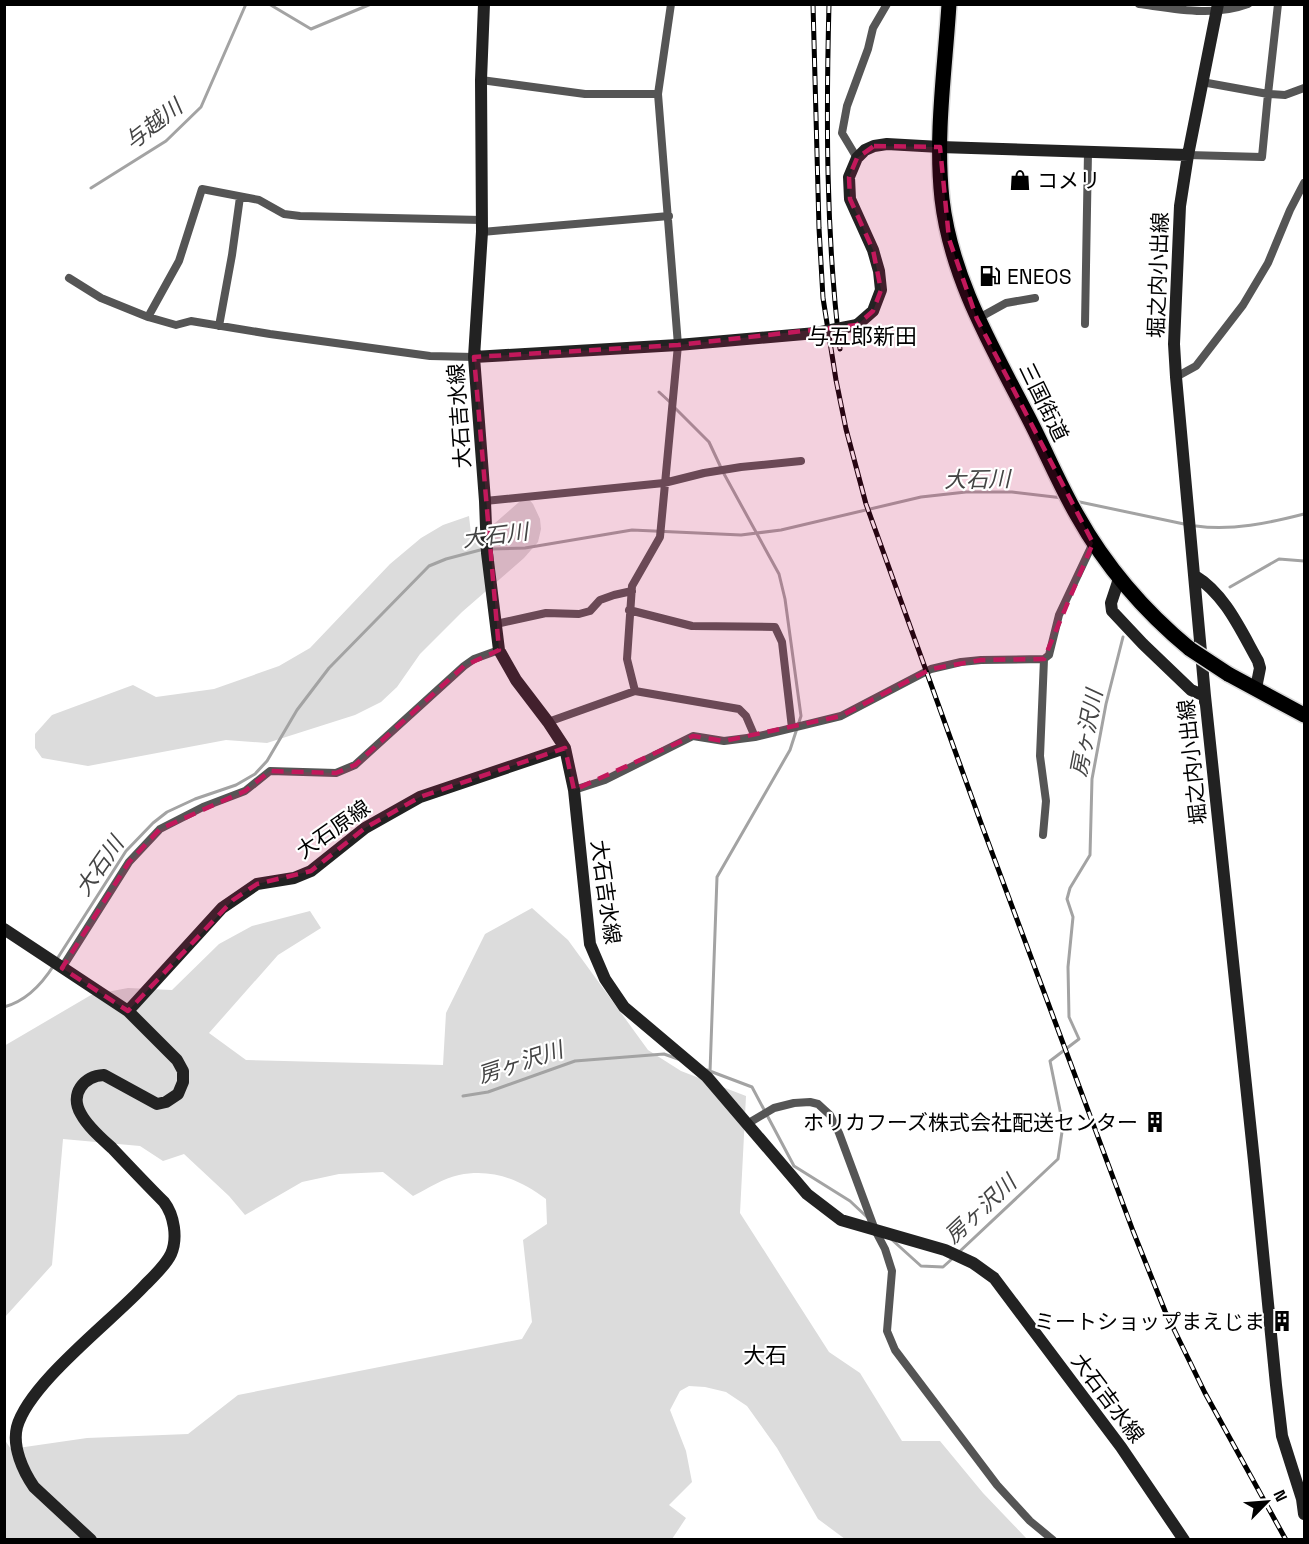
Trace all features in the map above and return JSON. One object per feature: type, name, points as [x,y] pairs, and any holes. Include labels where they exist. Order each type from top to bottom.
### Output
[{"type":"highway","name":"三国街道","points":[[949,4],[940,147],[942,199],[949,239],[977,319],[1077,516],[1119,579],[1167,630],[1190,649],[1228,674],[1305,716]]},
{"type":"main road","name":"大石吉水線","points":[[484,4],[481,80],[482,226],[474,357],[487,549],[499,650],[516,680],[565,748],[574,790],[590,944],[605,979],[624,1007],[707,1077],[807,1194],[841,1220],[945,1250],[973,1263],[994,1278],[1121,1447],[1184,1539]]},
{"type":"main road","name":"堀之内小出線","points":[[1217,8],[1180,206],[1174,344],[1204,696],[1250,1114],[1277,1395],[1282,1436],[1305,1514]]},
{"type":"main road","points":[[474,357],[678,345],[816,333],[857,325],[873,311],[880,291],[879,271],[873,250],[850,199],[849,177],[858,158],[865,150],[874,146],[887,144],[1188,154]]},
{"type":"main road","points":[[1195,576],[1209,585],[1219,596],[1258,661],[1260,668],[1256,688]]},
{"type":"main road","points":[[1119,579],[1111,603],[1112,611],[1191,690],[1204,696]]},
{"type":"main road","name":"大石原線","points":[[128,1011],[222,908],[257,884],[294,878],[310,871],[365,828],[420,797],[565,748]]},
{"type":"main road","points":[[4,929],[128,1011],[177,1060],[183,1071],[183,1082],[178,1094],[166,1102],[157,1104],[104,1076],[94,1076],[83,1083],[79,1090],[77,1101],[80,1112],[91,1127],[171,1211],[173,1222],[173,1248],[164,1263],[141,1290],[45,1382],[29,1404],[16,1429],[18,1454],[27,1477],[34,1487],[91,1539]]},
{"type":"street","points":[[635,691],[627,660],[629,610],[632,586],[660,537],[678,345],[658,94],[670,4]]},
{"type":"street","points":[[858,158],[843,134],[847,106],[868,49],[873,28],[887,4]]},
{"type":"street","points":[[1139,4],[1195,12],[1248,4]]},
{"type":"street","points":[[1188,154],[1262,157],[1278,4]]},
{"type":"street","points":[[481,80],[585,94],[658,94]]},
{"type":"street","points":[[1202,82],[1285,95],[1305,88]]},
{"type":"street","points":[[1085,324],[1088,152]]},
{"type":"street","points":[[1176,377],[1196,366],[1243,305],[1268,263],[1290,210],[1305,183]]},
{"type":"street","points":[[148,317],[179,261],[202,189],[259,200],[284,214],[300,216],[482,226],[669,216]]},
{"type":"street","points":[[219,326],[240,197]]},
{"type":"street","points":[[69,278],[102,298],[148,317],[176,325],[191,321],[430,356],[474,357]]},
{"type":"street","points":[[977,319],[1006,303],[1035,298]]},
{"type":"street","points":[[485,501],[664,483],[741,466],[801,461]]},
{"type":"street","points":[[574,790],[605,780],[693,736],[724,741],[842,716],[931,669],[981,660],[1044,659],[1049,655],[1059,615],[1093,543]]},
{"type":"street","points":[[496,624],[546,613],[579,614],[590,611],[600,600],[632,591]]},
{"type":"street","points":[[629,610],[692,626],[775,627],[782,642],[792,728]]},
{"type":"street","points":[[61,966],[129,862],[160,829],[202,807],[245,791],[270,771],[336,773],[355,765],[464,666],[474,659],[499,650]]},
{"type":"street","points":[[1042,835],[1046,801],[1040,756],[1044,659]]},
{"type":"street","points":[[548,722],[635,691],[739,710],[746,716],[754,736]]},
{"type":"street","points":[[747,1124],[774,1108],[794,1103],[818,1104],[831,1115],[840,1133],[892,1271],[887,1331],[896,1350],[997,1485],[1030,1521],[1053,1539]]},
{"type":"highlighted area","points":[[874,146],[940,147],[949,239],[977,319],[1093,543],[1044,659],[981,660],[931,669],[841,716],[724,741],[693,736],[574,790],[565,748],[420,797],[365,828],[311,871],[257,884],[233,900],[128,1011],[62,968],[129,862],[160,829],[245,791],[270,771],[336,773],[355,765],[464,666],[499,650],[474,357],[678,345],[857,325],[873,311],[881,290],[873,250],[850,199],[849,177],[857,158]]},
{"type":"shaded area","points":[[526,496],[533,504],[540,519],[541,529],[538,542],[524,558],[462,612],[420,654],[397,687],[381,702],[355,715],[267,743],[226,740],[88,766],[42,758],[35,748],[35,734],[52,715],[133,685],[156,697],[214,689],[279,666],[310,648],[390,564],[421,538],[443,525],[469,516],[472,543]]},
{"type":"shaded area","points":[[532,908],[568,940],[648,1050],[681,1071],[746,1096],[740,1213],[829,1352],[860,1373],[902,1441],[940,1441],[983,1493],[1027,1539],[845,1539],[818,1519],[777,1448],[747,1406],[726,1392],[689,1386],[680,1391],[670,1410],[686,1451],[692,1482],[669,1505],[686,1518],[672,1539],[5,1539],[4,1439],[11,1449],[87,1438],[188,1434],[238,1395],[522,1339],[532,1322],[523,1240],[547,1224],[546,1199],[516,1181],[483,1173],[453,1176],[413,1196],[383,1172],[339,1174],[302,1182],[245,1215],[229,1196],[184,1154],[163,1161],[140,1146],[63,1139],[52,1265],[5,1317],[4,1046],[91,995],[128,988],[172,990],[219,944],[252,926],[310,911],[321,928],[278,955],[209,1033],[246,1060],[443,1065],[446,1013],[485,934]]},
{"type":"waterway","name":"与越川","points":[[91,188],[166,141],[201,107],[246,4]]},
{"type":"waterway","name":"与越川","points":[[269,4],[311,29],[371,4]]},
{"type":"waterway","points":[[659,392],[671,403]]},
{"type":"waterway","points":[[675,408],[709,442],[779,574],[785,599],[801,716],[790,750],[717,877],[710,1072]]},
{"type":"waterway","name":"大石川","points":[[491,549],[525,548],[632,530],[741,535],[781,530],[921,497],[966,492],[1012,492],[1063,498]]},
{"type":"waterway","name":"大石川","points":[[1075,501],[1184,524]]},
{"type":"waterway","name":"大石川","points":[[1196,526],[1237,527],[1304,514]]},
{"type":"waterway","name":"大石川","points":[[57,959],[126,851],[153,823],[167,812],[195,799],[236,785],[255,774],[267,761],[297,710],[329,668],[429,566],[484,549]]},
{"type":"waterway","name":"房ヶ沢川","points":[[1230,587],[1279,559],[1304,561]]},
{"type":"waterway","name":"房ヶ沢川","points":[[958,1253],[1058,1159],[1063,1125],[1050,1061],[1079,1039],[1069,1017],[1068,967],[1073,917],[1067,899],[1070,888],[1090,855],[1092,779],[1106,704],[1123,637]]},
{"type":"waterway","name":"大石川","points":[[4,1007],[20,1001],[33,991],[54,965]]},
{"type":"waterway","name":"房ヶ沢川","points":[[463,1096],[488,1092],[575,1061],[664,1054],[678,1059]]},
{"type":"waterway","name":"房ヶ沢川","points":[[707,1070],[752,1087],[794,1166],[850,1201],[867,1217]]},
{"type":"waterway","name":"房ヶ沢川","points":[[890,1238],[921,1266],[943,1267],[953,1258]]},
{"type":"railway","points":[[813,4],[823,298],[846,429],[866,504],[981,823],[1165,1311],[1205,1393],[1286,1540]]},
{"type":"railway","points":[[829,4],[828,177],[832,263],[840,349]]},
{"type":"place","name":"コメリ","points":[[1020,180]]},
{"type":"place","name":"ENEOS","points":[[990,276]]},
{"type":"place","name":"ホリカフーズ株式会社配送センター","points":[[1155,1122]]},
{"type":"place","name":"ミートショップまえじま","points":[[1282,1321]]},
{"type":"district","name":"与五郎新田","points":[[862,336]]},
{"type":"district","name":"大石","points":[[765,1355]]}]
